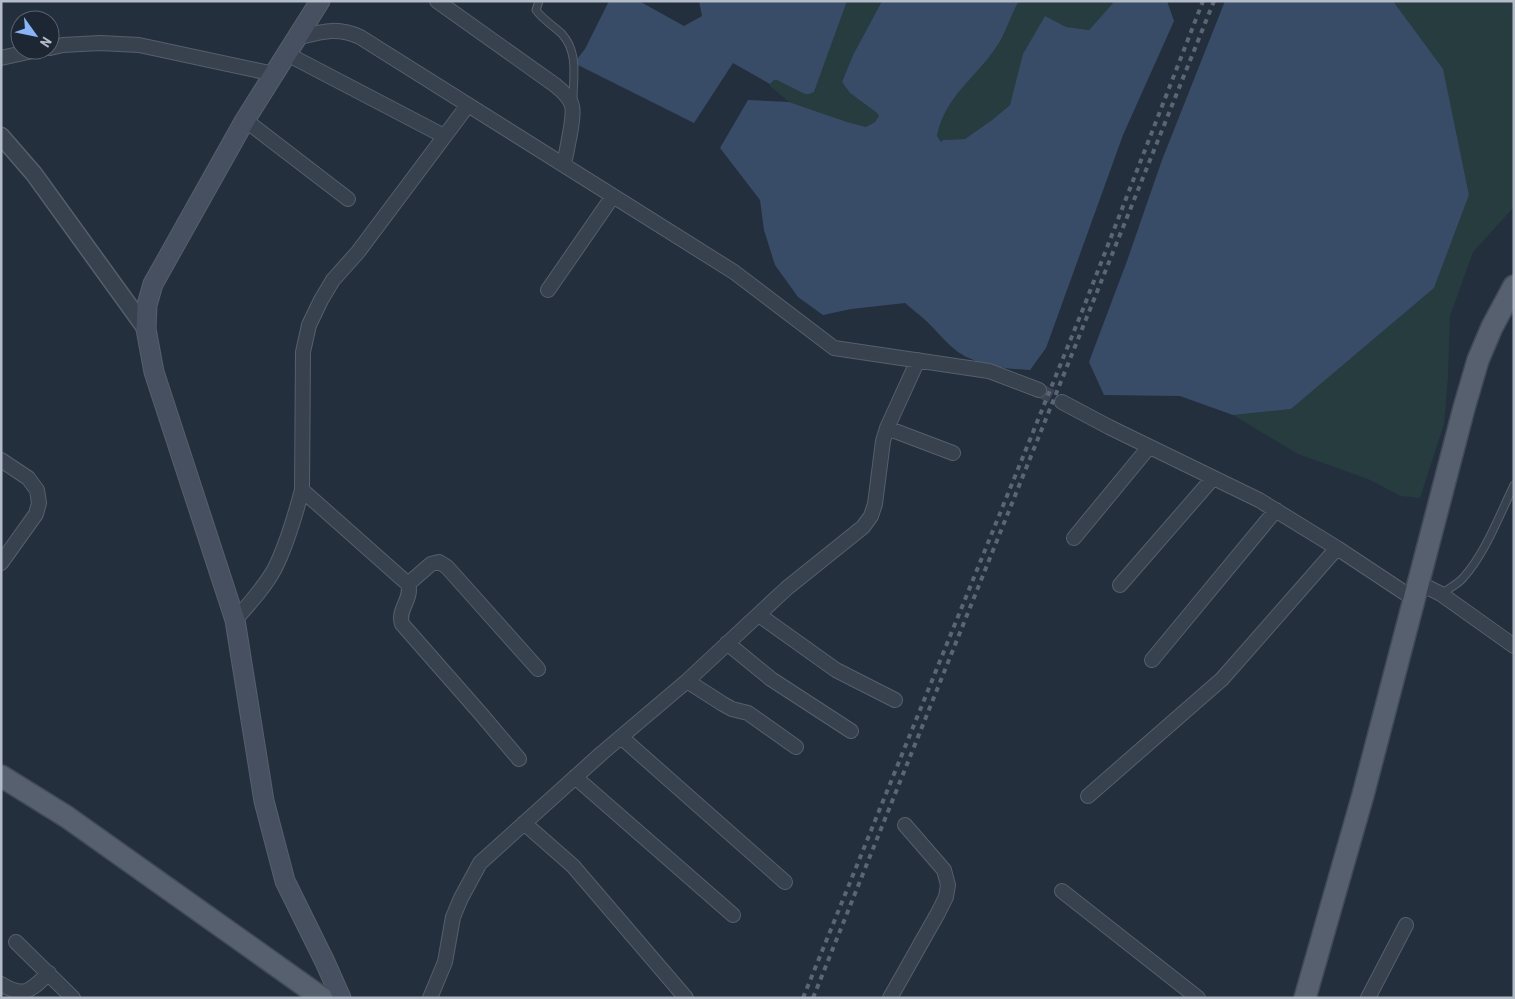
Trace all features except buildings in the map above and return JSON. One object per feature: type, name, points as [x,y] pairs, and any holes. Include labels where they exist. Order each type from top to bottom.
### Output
[{"type":"main road","points":[[320,1],[245,120],[153,284],[147,305],[146,329],[154,372],[235,620],[264,801],[284,881],[341,998]]},
{"type":"main road","points":[[1305,998],[1363,795],[1478,360],[1492,327],[1514,286]]},
{"type":"main road","points":[[1,776],[67,817],[322,998]]},
{"type":"street","points":[[437,1],[555,84],[566,95],[572,106],[572,119],[564,165]]},
{"type":"street","points":[[296,38],[339,30],[348,31],[374,45],[734,272],[834,348],[989,371],[1039,390]]},
{"type":"street","points":[[60,46],[100,43],[139,45],[274,74]]},
{"type":"street","points":[[287,54],[444,136]]},
{"type":"street","points":[[235,620],[261,590],[275,568],[302,490],[303,352],[309,325],[333,280],[358,252],[468,104]]},
{"type":"street","points":[[245,120],[348,199]]},
{"type":"street","points":[[1,136],[34,174],[146,329]]},
{"type":"street","points":[[548,290],[613,196]]},
{"type":"street","points":[[430,998],[445,962],[453,918],[480,863],[805,573],[863,528],[871,516],[875,504],[883,441],[887,428],[918,360]]},
{"type":"street","points":[[1062,402],[1276,510],[1416,595],[1429,588],[1441,594],[1514,646]]},
{"type":"street","points":[[887,428],[953,453]]},
{"type":"street","points":[[1074,538],[1149,447]]},
{"type":"street","points":[[1,460],[28,478],[37,490],[39,503],[36,514],[1,563]]},
{"type":"street","points":[[1120,586],[1213,478]]},
{"type":"street","points":[[302,490],[408,584],[410,590],[409,597],[401,612],[402,624],[519,759]]},
{"type":"street","points":[[1152,660],[1276,510]]},
{"type":"street","points":[[1088,796],[1222,679],[1337,548]]},
{"type":"street","points":[[408,584],[431,564],[439,562],[447,567],[538,669]]},
{"type":"street","points":[[759,615],[836,670],[895,700]]},
{"type":"street","points":[[728,643],[771,679],[851,731]]},
{"type":"street","points":[[686,681],[732,709],[748,713],[796,747]]},
{"type":"street","points":[[621,737],[785,882]]},
{"type":"street","points":[[575,777],[733,915]]},
{"type":"street","points":[[524,823],[573,866],[686,998]]},
{"type":"street","points":[[890,998],[938,913],[946,897],[948,885],[944,870],[905,825]]},
{"type":"street","points":[[1062,891],[1198,998]]},
{"type":"street","points":[[1368,998],[1406,925]]},
{"type":"street","points":[[16,942],[73,998]]},
{"type":"street","points":[[1,984],[12,990],[23,992],[32,989],[49,974]]},
{"type":"lane","points":[[539,1],[536,10],[540,16],[560,33],[571,47],[574,56],[572,106]]},
{"type":"lane","points":[[1441,594],[1462,579],[1473,566],[1514,485]]},
{"type":"green space","points":[[847,1],[882,1],[853,55],[842,82],[850,93],[879,116],[875,122],[866,127],[789,102],[770,86],[774,80],[777,80],[814,92]]},
{"type":"green space","points":[[1019,1],[1111,1],[1113,3],[1089,30],[1066,27],[1017,80],[1010,105],[992,120],[965,139],[943,140],[941,142],[937,136],[947,110],[954,98],[997,46]]},
{"type":"green space","points":[[1393,1],[1514,1],[1514,207],[1473,252],[1450,316],[1444,424],[1420,498],[1401,496],[1368,479],[1298,454],[1233,415],[1291,409],[1434,288],[1469,195],[1442,69]]},
{"type":"water","points":[[609,1],[639,1],[684,26],[702,16],[699,1],[847,1],[814,92],[805,94],[777,80],[770,84],[733,63],[694,123],[574,63],[585,49]]},
{"type":"water","points":[[882,1],[1019,1],[997,46],[954,98],[947,110],[937,136],[941,142],[943,140],[965,139],[1010,105],[1023,54],[1045,16],[1066,27],[1089,30],[1113,3],[1111,1],[1167,1],[1174,21],[1123,135],[1046,348],[1030,370],[991,365],[962,355],[905,303],[851,309],[823,315],[798,297],[775,265],[764,230],[760,200],[720,148],[748,100],[789,102],[866,127],[875,122],[879,116],[877,113],[850,93],[842,82],[853,55]]},
{"type":"water","points":[[1225,1],[1393,1],[1443,69],[1469,195],[1434,288],[1291,409],[1233,415],[1180,396],[1104,395],[1089,362],[1162,160]]},
{"type":"tunnel","points":[[1039,390],[1062,402]]},
{"type":"railway","points":[[803,998],[1083,309],[1203,1]]},
{"type":"railway","points":[[813,998],[1214,1]]}]
